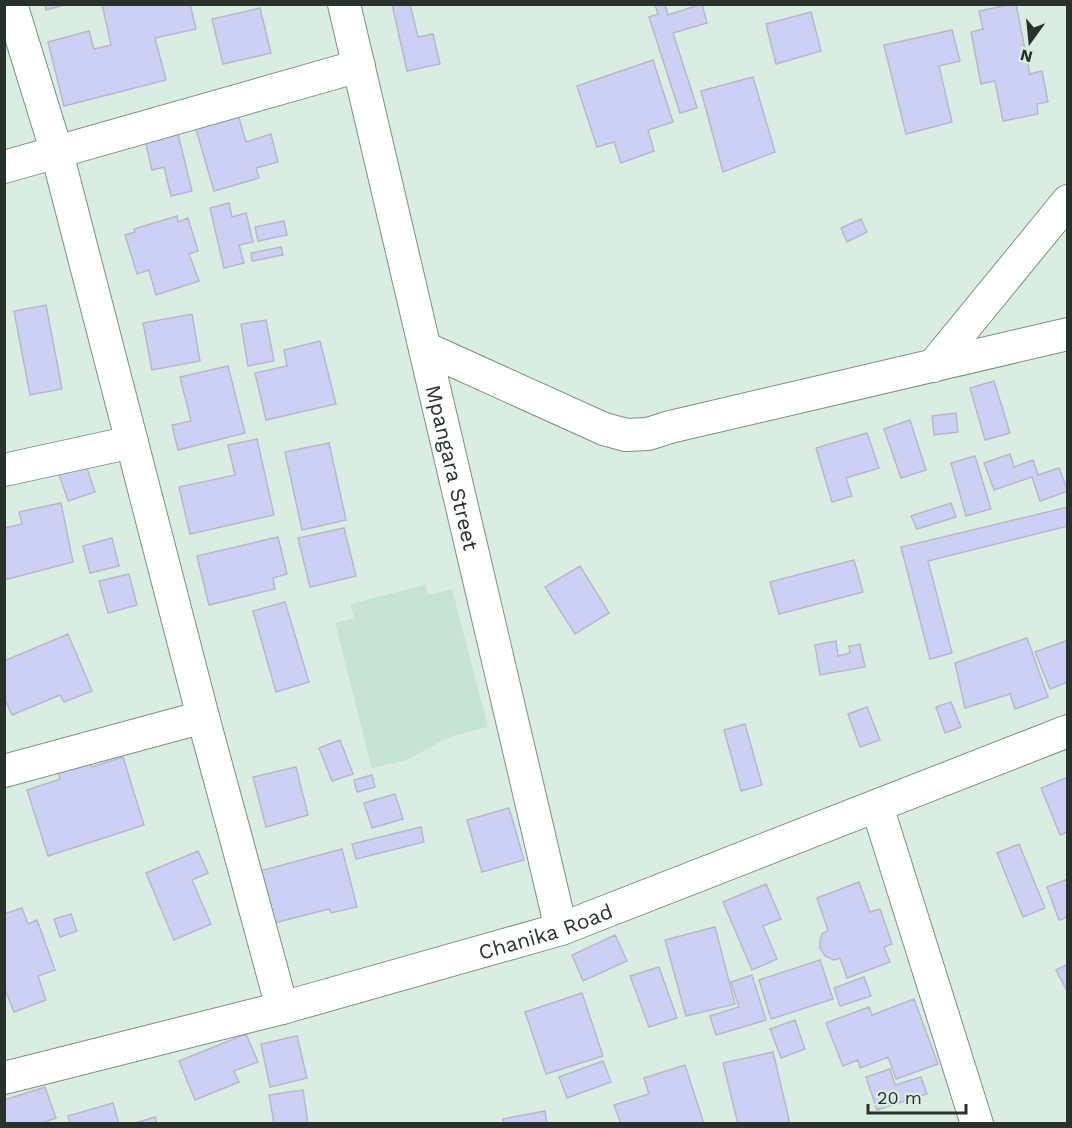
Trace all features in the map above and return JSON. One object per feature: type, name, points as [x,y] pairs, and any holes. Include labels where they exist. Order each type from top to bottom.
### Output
[{"type":"street","points":[[10,4],[57,153],[203,717],[282,1008]]},
{"type":"street","name":"Mpangara Street","points":[[344,4],[561,929]]},
{"type":"street","points":[[4,167],[360,66]]},
{"type":"street","points":[[933,366],[1068,201]]},
{"type":"street","points":[[425,348],[604,429],[626,435],[648,434],[1068,334]]},
{"type":"street","points":[[4,470],[132,442]]},
{"type":"street","points":[[4,771],[203,717]]},
{"type":"street","name":"Chanika Road","points":[[4,1078],[282,1008],[561,929],[1068,731]]},
{"type":"street","points":[[877,806],[977,1124]]},
{"type":"shaded area","points":[[425,585],[429,595],[452,589],[488,727],[449,737],[407,760],[372,768],[335,623],[354,618],[350,604]]},
{"type":"building","points":[[45,4],[68,4],[46,10]]},
{"type":"building","points":[[102,4],[190,4],[196,29],[155,38],[166,80],[64,106],[48,42],[89,31],[94,49],[111,45]]},
{"type":"building","points":[[392,4],[410,4],[418,37],[433,34],[440,64],[407,71]]},
{"type":"building","points":[[665,4],[668,15],[702,4],[707,23],[673,33],[697,108],[680,113],[649,17],[658,14],[655,5]]},
{"type":"building","points":[[1016,4],[1030,74],[1042,71],[1048,102],[1037,104],[1038,114],[1003,121],[995,81],[981,84],[971,32],[983,29],[979,11]]},
{"type":"building","points":[[260,8],[271,53],[223,64],[212,19]]},
{"type":"building","points":[[811,12],[821,51],[776,64],[766,24]]},
{"type":"building","points":[[952,30],[960,61],[939,66],[952,122],[906,134],[884,45]]},
{"type":"building","points":[[653,60],[673,122],[648,130],[654,151],[621,163],[614,142],[597,147],[577,86]]},
{"type":"building","points":[[753,77],[775,152],[723,172],[701,91]]},
{"type":"building","points":[[238,114],[246,142],[271,134],[278,162],[256,168],[259,178],[214,191],[195,126]]},
{"type":"building","points":[[176,126],[192,191],[171,196],[164,167],[152,170],[145,140]]},
{"type":"building","points":[[229,203],[232,217],[246,213],[253,242],[239,245],[244,263],[224,268],[210,208]]},
{"type":"building","points":[[177,216],[178,222],[188,218],[198,251],[189,254],[199,281],[156,295],[149,270],[137,274],[125,235],[135,232],[134,229]]},
{"type":"building","points":[[861,219],[867,232],[847,242],[841,228]]},
{"type":"building","points":[[284,221],[287,235],[258,241],[255,227]]},
{"type":"building","points":[[281,247],[283,255],[252,261],[251,253]]},
{"type":"building","points":[[46,305],[62,389],[30,395],[14,311]]},
{"type":"building","points":[[192,314],[200,361],[152,370],[143,323]]},
{"type":"building","points":[[266,320],[274,361],[248,366],[241,324]]},
{"type":"building","points":[[320,341],[336,404],[266,420],[255,373],[287,366],[284,350]]},
{"type":"building","points":[[228,366],[245,433],[178,450],[172,425],[191,421],[180,377]]},
{"type":"building","points":[[994,381],[1010,433],[985,440],[970,388]]},
{"type":"building","points":[[956,413],[958,432],[934,435],[932,416]]},
{"type":"building","points":[[910,420],[926,470],[901,478],[884,429]]},
{"type":"building","points":[[867,433],[879,468],[846,478],[852,496],[832,502],[816,448]]},
{"type":"building","points":[[257,439],[274,515],[190,534],[179,487],[235,475],[228,445]]},
{"type":"building","points":[[329,443],[346,520],[302,530],[285,452]]},
{"type":"building","points":[[1010,454],[1014,467],[1033,460],[1038,475],[1059,468],[1068,491],[1040,501],[1032,477],[994,490],[984,463]]},
{"type":"building","points":[[975,456],[991,509],[966,516],[951,463]]},
{"type":"building","points":[[86,465],[95,492],[68,501],[59,474]]},
{"type":"building","points":[[61,503],[73,562],[4,580],[4,528],[22,524],[19,512]]},
{"type":"building","points":[[951,503],[956,517],[917,529],[911,516]]},
{"type":"building","points":[[1068,507],[1068,526],[928,561],[952,653],[930,659],[901,547]]},
{"type":"building","points":[[344,528],[356,576],[310,587],[298,538]]},
{"type":"building","points":[[278,537],[287,574],[273,578],[275,589],[209,605],[197,556]]},
{"type":"building","points":[[112,538],[119,566],[90,573],[83,546]]},
{"type":"building","points":[[854,560],[863,592],[779,614],[770,582]]},
{"type":"building","points":[[580,566],[609,613],[575,634],[545,587]]},
{"type":"building","points":[[129,574],[137,605],[108,613],[99,581]]},
{"type":"building","points":[[285,602],[309,682],[276,692],[253,611]]},
{"type":"building","points":[[68,634],[92,691],[64,702],[60,695],[12,715],[4,697],[4,661]]},
{"type":"building","points":[[1027,638],[1048,697],[1015,709],[1010,694],[965,708],[955,663]]},
{"type":"building","points":[[1068,640],[1068,682],[1050,689],[1035,652]]},
{"type":"building","points":[[836,641],[838,656],[850,653],[849,646],[860,644],[865,667],[820,675],[815,645]]},
{"type":"building","points":[[951,702],[961,727],[945,733],[936,707]]},
{"type":"building","points":[[867,707],[880,740],[860,747],[848,714]]},
{"type":"building","points":[[745,724],[762,785],[741,791],[724,730]]},
{"type":"building","points":[[340,740],[353,774],[332,781],[319,748]]},
{"type":"building","points":[[123,757],[144,825],[48,856],[27,790],[60,779],[57,769],[89,759],[92,767]]},
{"type":"building","points":[[296,767],[308,815],[266,827],[253,777]]},
{"type":"building","points":[[372,775],[375,787],[357,792],[354,780]]},
{"type":"building","points":[[1068,777],[1068,832],[1060,835],[1041,788]]},
{"type":"building","points":[[395,794],[403,819],[372,828],[364,803]]},
{"type":"building","points":[[509,808],[524,860],[482,872],[467,820]]},
{"type":"building","points":[[421,827],[424,842],[356,859],[352,844]]},
{"type":"building","points":[[1019,844],[1045,908],[1023,917],[997,853]]},
{"type":"building","points":[[342,849],[357,907],[331,913],[329,909],[274,923],[260,871]]},
{"type":"building","points":[[198,851],[208,873],[192,880],[211,924],[174,940],[146,873]]},
{"type":"building","points":[[1068,879],[1068,917],[1059,920],[1047,887]]},
{"type":"building","points":[[859,882],[870,912],[880,909],[892,944],[884,947],[890,962],[847,978],[840,958],[834,960],[825,956],[820,948],[822,934],[828,930],[817,898]]},
{"type":"building","points":[[766,884],[781,919],[763,926],[777,959],[752,970],[723,902]]},
{"type":"building","points":[[22,908],[28,924],[37,920],[55,970],[38,976],[46,1000],[14,1012],[4,987],[4,914]]},
{"type":"building","points":[[71,914],[77,931],[60,937],[54,919]]},
{"type":"building","points":[[715,927],[735,1004],[686,1016],[665,940]]},
{"type":"building","points":[[615,935],[627,961],[583,981],[572,955]]},
{"type":"building","points":[[820,960],[833,999],[771,1019],[759,980]]},
{"type":"building","points":[[1068,964],[1068,993],[1056,970]]},
{"type":"building","points":[[659,967],[677,1018],[649,1027],[630,976]]},
{"type":"building","points":[[752,975],[766,1020],[716,1035],[710,1016],[739,1007],[731,982]]},
{"type":"building","points":[[864,977],[871,996],[840,1006],[834,988]]},
{"type":"building","points":[[582,993],[603,1056],[546,1074],[525,1012]]},
{"type":"building","points":[[914,999],[938,1064],[896,1079],[888,1057],[860,1068],[858,1060],[843,1066],[826,1023],[869,1007],[872,1015]]},
{"type":"building","points":[[795,1020],[805,1049],[781,1058],[770,1029]]},
{"type":"building","points":[[246,1034],[258,1062],[234,1071],[239,1082],[195,1100],[179,1061]]},
{"type":"building","points":[[297,1036],[307,1078],[270,1087],[261,1044]]},
{"type":"building","points":[[773,1052],[790,1124],[738,1124],[723,1063]]},
{"type":"building","points":[[603,1061],[611,1082],[567,1098],[559,1077]]},
{"type":"building","points":[[685,1065],[704,1124],[621,1124],[614,1105],[649,1094],[644,1078]]},
{"type":"building","points":[[890,1069],[895,1085],[921,1077],[927,1094],[877,1110],[866,1077]]},
{"type":"building","points":[[45,1087],[56,1118],[40,1124],[4,1124],[4,1100]]},
{"type":"building","points":[[303,1090],[308,1124],[274,1124],[269,1095]]},
{"type":"building","points":[[113,1103],[119,1124],[70,1124],[68,1116]]},
{"type":"building","points":[[545,1111],[547,1124],[504,1124],[503,1119]]},
{"type":"building","points":[[155,1117],[157,1124],[132,1124]]}]
